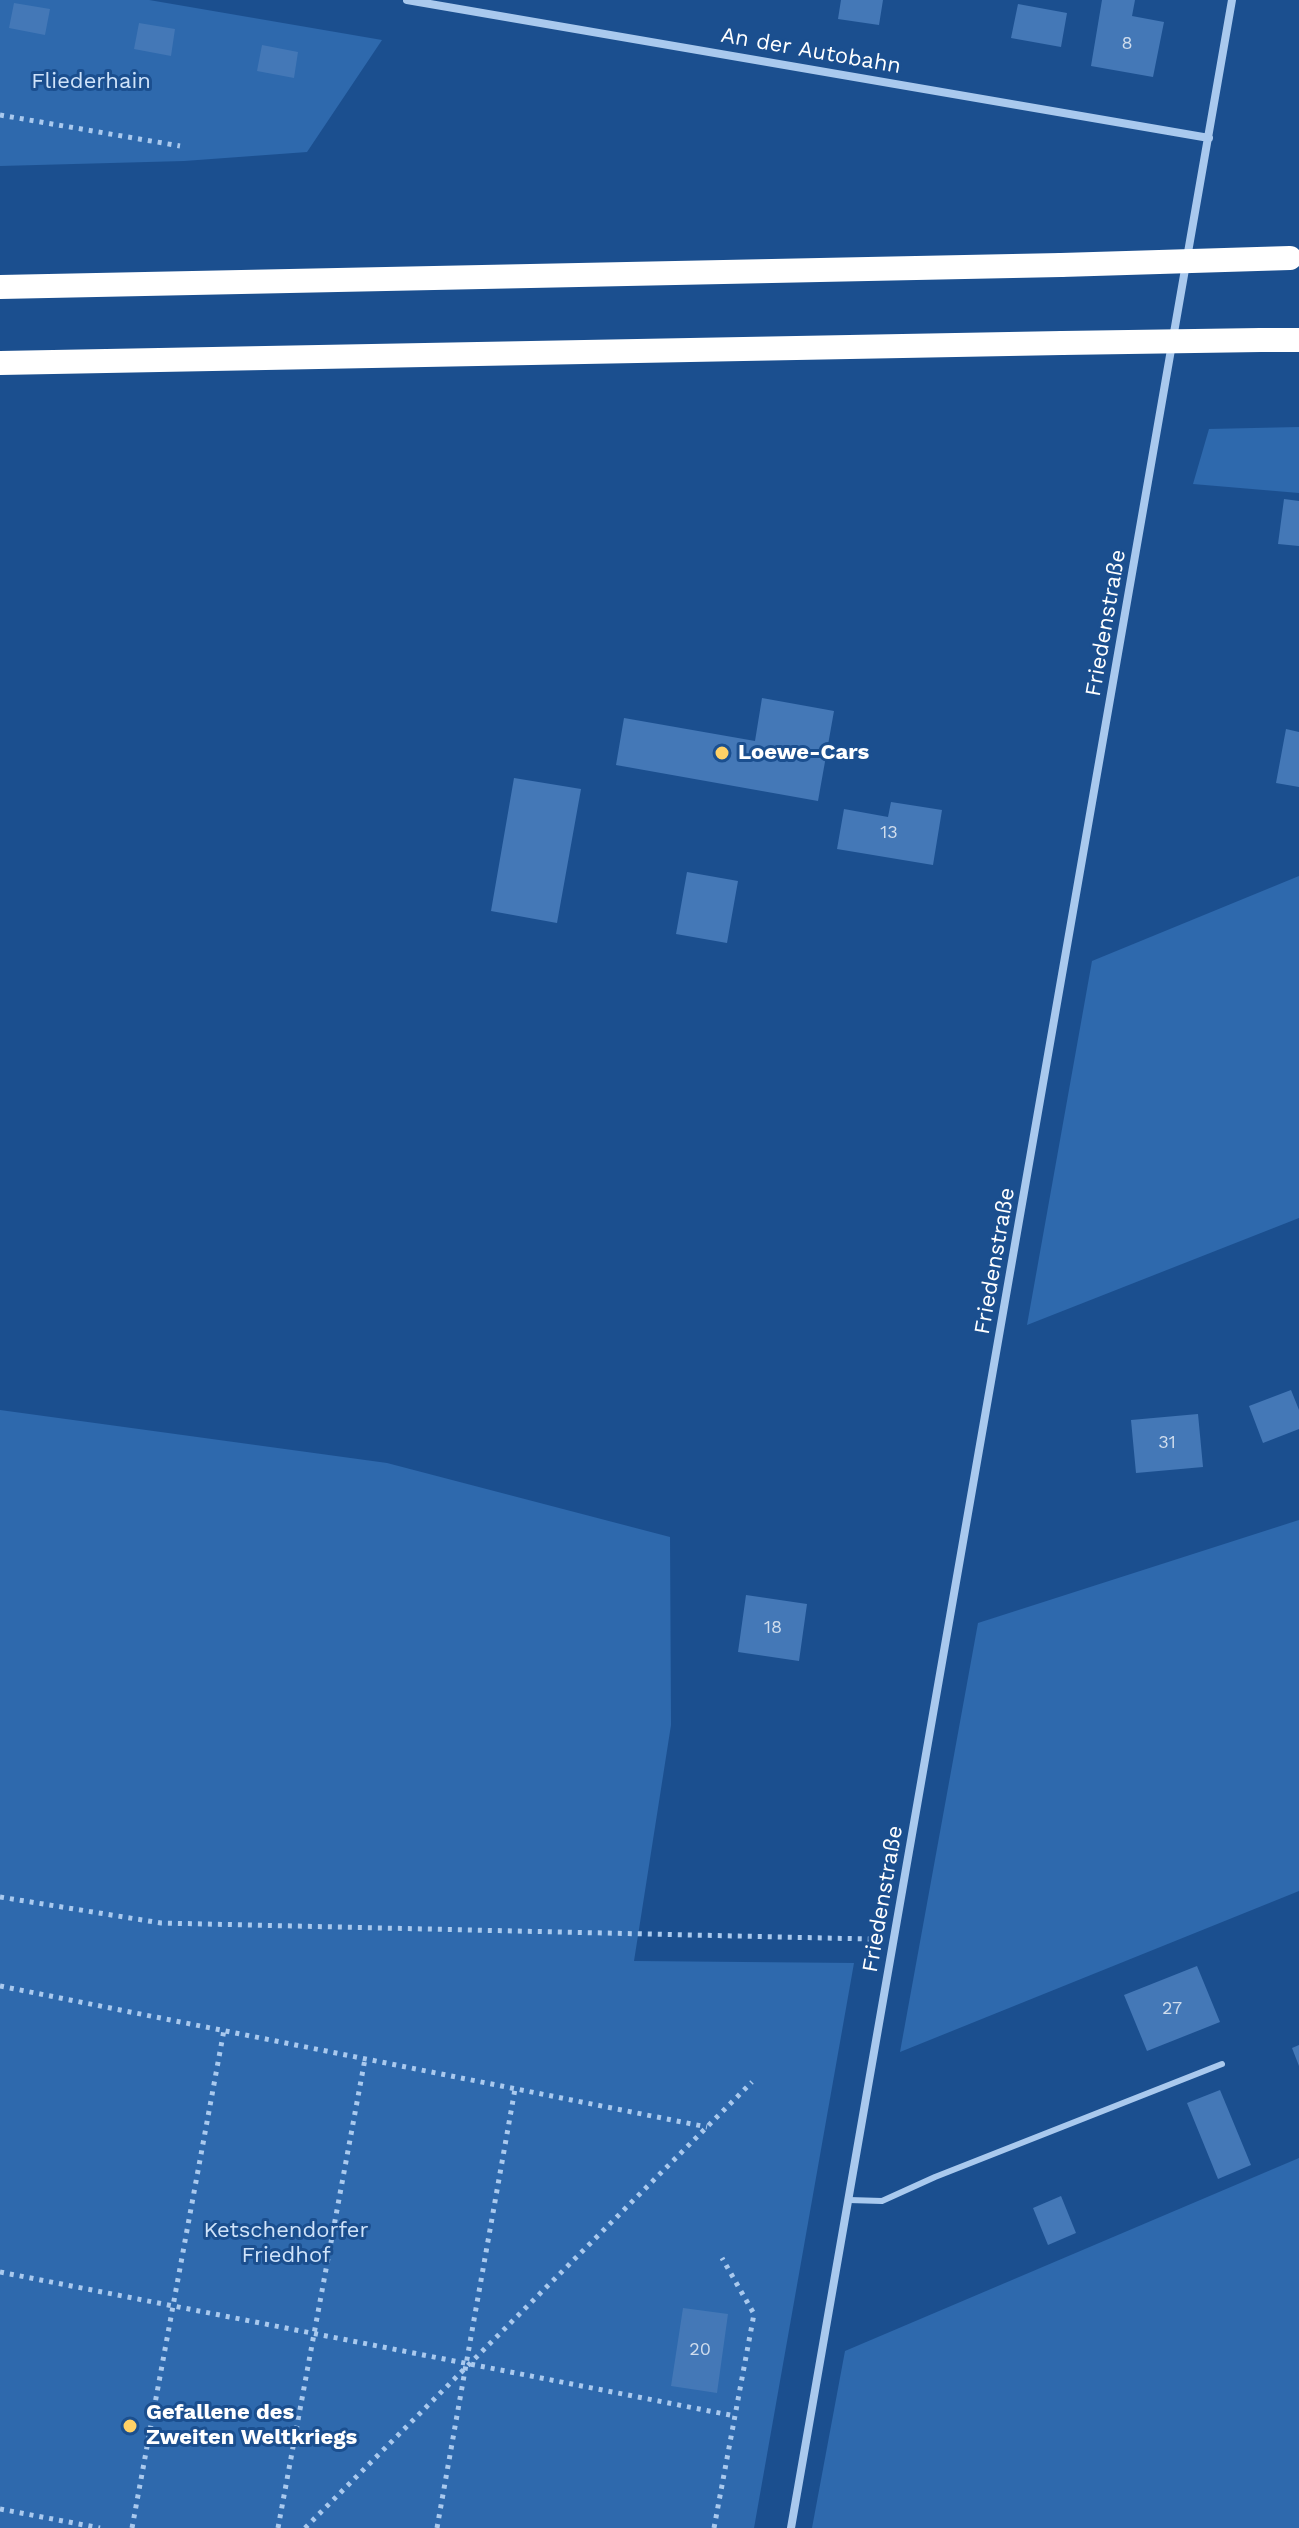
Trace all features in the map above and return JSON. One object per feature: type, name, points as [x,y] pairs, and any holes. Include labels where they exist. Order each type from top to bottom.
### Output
[{"type":"highway","points":[[0,287],[1294,258]]},
{"type":"highway","points":[[0,363],[1299,340]]},
{"type":"street","name":"An der Autobahn","points":[[407,0],[1209,138]]},
{"type":"street","name":"Friedenstraße","points":[[791,2528],[1232,0]]},
{"type":"lane","points":[[849,2200],[882,2201],[935,2177],[1222,2064]]},
{"type":"path","points":[[0,115],[180,146]]},
{"type":"path","points":[[0,1897],[161,1923],[894,1939]]},
{"type":"path","points":[[0,1986],[707,2127]]},
{"type":"path","points":[[132,2528],[224,2030]]},
{"type":"path","points":[[278,2528],[365,2059]]},
{"type":"path","points":[[305,2528],[752,2082]]},
{"type":"path","points":[[437,2528],[515,2089]]},
{"type":"path","points":[[714,2528],[754,2314],[722,2258]]},
{"type":"path","points":[[0,2272],[735,2416]]},
{"type":"path","points":[[0,2509],[100,2528]]},
{"type":"green space","name":"Fliederhain","points":[[0,0],[149,0],[382,40],[307,152],[184,161],[0,166]]},
{"type":"green space","points":[[1299,427],[1299,493],[1193,484],[1209,429]]},
{"type":"green space","points":[[1299,876],[1299,1218],[1027,1325],[1092,961]]},
{"type":"green space","name":"Ketschendorfer Friedhof","points":[[0,1410],[387,1463],[670,1537],[671,1725],[634,1961],[854,1963],[754,2528],[0,2528]]},
{"type":"green space","points":[[1299,1520],[1299,1891],[900,2052],[978,1623]]},
{"type":"green space","points":[[1299,2158],[1299,2528],[812,2528],[845,2351]]},
{"type":"building","points":[[841,0],[883,0],[879,25],[838,19]]},
{"type":"building","points":[[1102,0],[1135,0],[1132,16],[1164,22],[1153,77],[1091,66]]},
{"type":"building","points":[[14,3],[50,9],[45,35],[9,28]]},
{"type":"building","points":[[1018,4],[1067,13],[1061,47],[1011,38]]},
{"type":"building","points":[[139,23],[175,29],[171,56],[134,49]]},
{"type":"building","points":[[262,45],[298,52],[294,78],[257,71]]},
{"type":"building","points":[[1284,499],[1299,501],[1299,546],[1278,544]]},
{"type":"building","name":"Loewe-Cars","points":[[762,698],[834,711],[818,801],[616,765],[624,718],[755,741]]},
{"type":"building","points":[[1286,729],[1299,732],[1299,787],[1276,783]]},
{"type":"building","points":[[514,778],[581,789],[557,923],[491,911]]},
{"type":"building","points":[[891,802],[942,810],[933,865],[837,849],[844,809],[888,817]]},
{"type":"building","points":[[687,872],[738,881],[727,943],[676,934]]},
{"type":"building","points":[[1291,1390],[1299,1410],[1299,1429],[1263,1443],[1249,1406]]},
{"type":"building","points":[[1198,1414],[1203,1467],[1136,1473],[1131,1420]]},
{"type":"building","points":[[746,1595],[807,1604],[799,1661],[738,1652]]},
{"type":"building","points":[[1197,1966],[1220,2022],[1147,2051],[1124,1995]]},
{"type":"building","points":[[1299,2045],[1299,2066],[1292,2048]]},
{"type":"building","points":[[1220,2090],[1251,2165],[1218,2179],[1187,2103]]},
{"type":"building","points":[[1061,2196],[1076,2233],[1048,2245],[1033,2208]]},
{"type":"building","points":[[683,2308],[728,2314],[717,2393],[671,2386]]},
{"type":"place","name":"Loewe-Cars","points":[[722,753]]},
{"type":"place","name":"Gefallene des Zweiten Weltkriegs","points":[[130,2426]]}]
